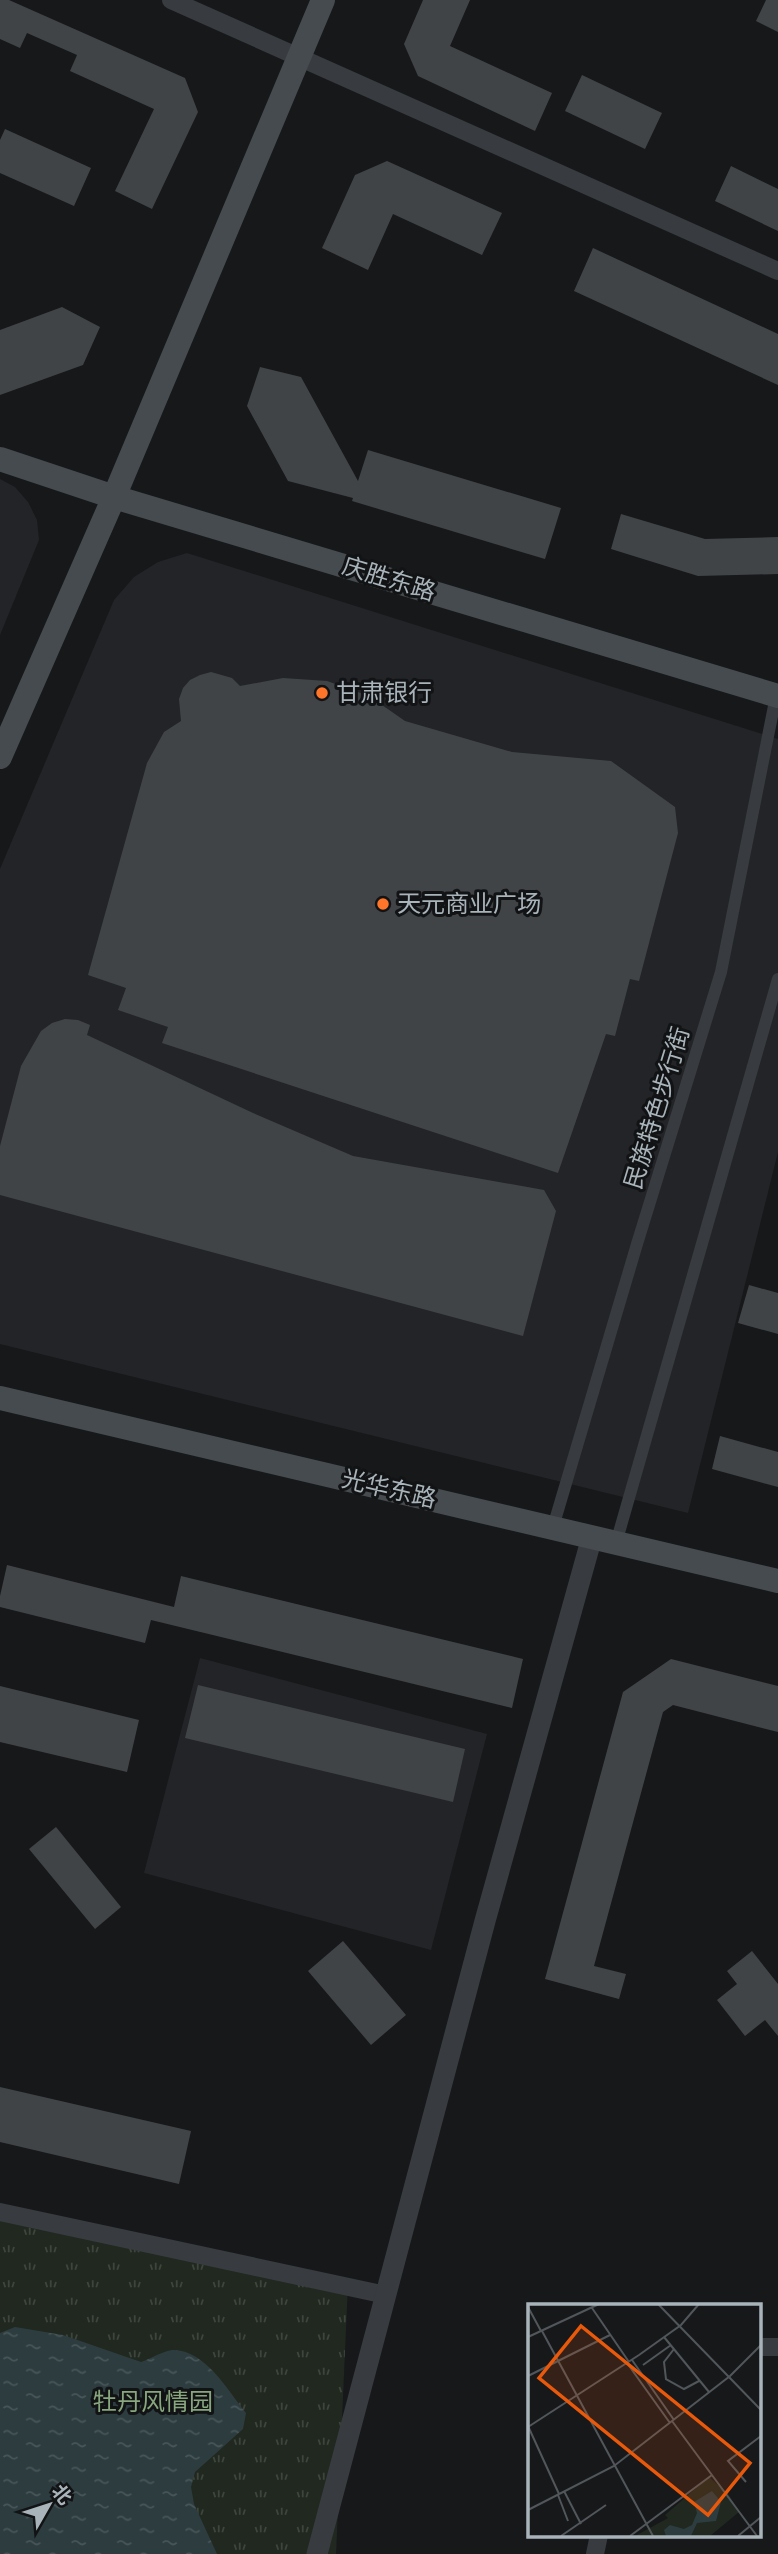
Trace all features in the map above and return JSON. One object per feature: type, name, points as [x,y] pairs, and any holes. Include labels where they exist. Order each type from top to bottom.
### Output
[{"type":"main road","points":[[0,757],[114,496],[323,0]]},
{"type":"main road","name":"庆胜东路","points":[[0,459],[114,496],[777,696]]},
{"type":"main road","name":"光华东路","points":[[0,1398],[778,1581]]},
{"type":"street","points":[[171,0],[778,271]]},
{"type":"street","name":"民族特色步行街","points":[[554,1527],[721,972],[777,696]]},
{"type":"street","points":[[616,1543],[778,979]]},
{"type":"street","points":[[317,2554],[485,1921],[592,1536]]},
{"type":"street","points":[[0,2212],[386,2295]]},
{"type":"street","points":[[760,2347],[778,2347]]},
{"type":"street","points":[[595,2554],[599,2536]]},
{"type":"shaded area","points":[[0,479],[15,487],[28,502],[37,520],[39,540],[0,635]]},
{"type":"shaded area","points":[[187,553],[778,739],[778,1152],[688,1513],[0,1344],[0,869],[114,600],[134,577],[158,562]]},
{"type":"shaded area","points":[[200,1658],[487,1734],[431,1950],[144,1873]]},
{"type":"green space","name":"牡丹风情园","points":[[0,2220],[348,2283],[336,2554],[0,2554]]},
{"type":"water","points":[[15,2327],[63,2335],[141,2362],[172,2350],[184,2352],[195,2356],[215,2373],[246,2413],[243,2429],[195,2472],[191,2487],[194,2504],[217,2554],[0,2554],[0,2333]]},
{"type":"building","points":[[0,0],[9,0],[185,78],[198,112],[152,209],[115,191],[154,109],[70,71],[77,55],[27,33],[20,48],[0,39]]},
{"type":"building","points":[[423,0],[470,0],[450,46],[552,93],[535,131],[418,76],[404,44]]},
{"type":"building","points":[[766,0],[778,0],[778,32],[756,21]]},
{"type":"building","points":[[582,75],[662,113],[645,149],[565,111]]},
{"type":"building","points":[[5,129],[91,168],[74,206],[0,173],[0,140]]},
{"type":"building","points":[[387,161],[502,213],[482,255],[393,214],[368,270],[322,248],[355,175]]},
{"type":"building","points":[[731,166],[778,189],[778,231],[715,201]]},
{"type":"building","points":[[593,248],[778,334],[778,385],[574,291]]},
{"type":"building","points":[[62,307],[100,327],[83,365],[0,395],[0,330]]},
{"type":"building","points":[[260,367],[301,377],[358,481],[368,450],[561,508],[545,559],[352,501],[353,498],[288,481],[247,406]]},
{"type":"building","points":[[621,514],[705,539],[778,537],[778,574],[698,576],[611,549]]},
{"type":"building","name":"天元商业广场","points":[[211,672],[232,678],[240,686],[283,678],[327,681],[369,696],[405,721],[512,752],[611,761],[675,807],[678,833],[639,981],[630,979],[615,1036],[606,1034],[558,1173],[162,1043],[168,1027],[118,1010],[126,988],[88,975],[147,763],[164,732],[181,721],[179,699],[183,688],[190,680]]},
{"type":"building","points":[[65,1019],[90,1025],[87,1035],[253,1113],[353,1156],[544,1190],[556,1211],[523,1336],[0,1195],[0,1146],[21,1066],[41,1031],[52,1023]]},
{"type":"building","points":[[749,1285],[778,1293],[778,1334],[738,1323]]},
{"type":"building","points":[[720,1436],[778,1452],[778,1487],[712,1469]]},
{"type":"building","points":[[7,1565],[174,1607],[181,1576],[523,1659],[512,1708],[151,1620],[145,1643],[0,1607]]},
{"type":"building","points":[[671,1659],[778,1686],[778,1732],[673,1705],[663,1712],[594,1966],[626,1974],[619,1999],[545,1979],[623,1692]]},
{"type":"building","points":[[198,1685],[465,1749],[453,1802],[185,1738]]},
{"type":"building","points":[[0,1686],[139,1720],[127,1772],[0,1742]]},
{"type":"building","points":[[56,1827],[121,1907],[95,1929],[29,1849]]},
{"type":"building","points":[[343,1941],[406,2015],[371,2045],[308,1971]]},
{"type":"building","points":[[752,1951],[778,1984],[778,2036],[765,2020],[745,2036],[717,2000],[737,1984],[727,1971]]},
{"type":"building","points":[[0,2087],[191,2131],[179,2184],[0,2142]]},
{"type":"place","name":"甘肃银行","points":[[322,693]]},
{"type":"place","name":"天元商业广场","points":[[383,904]]}]
